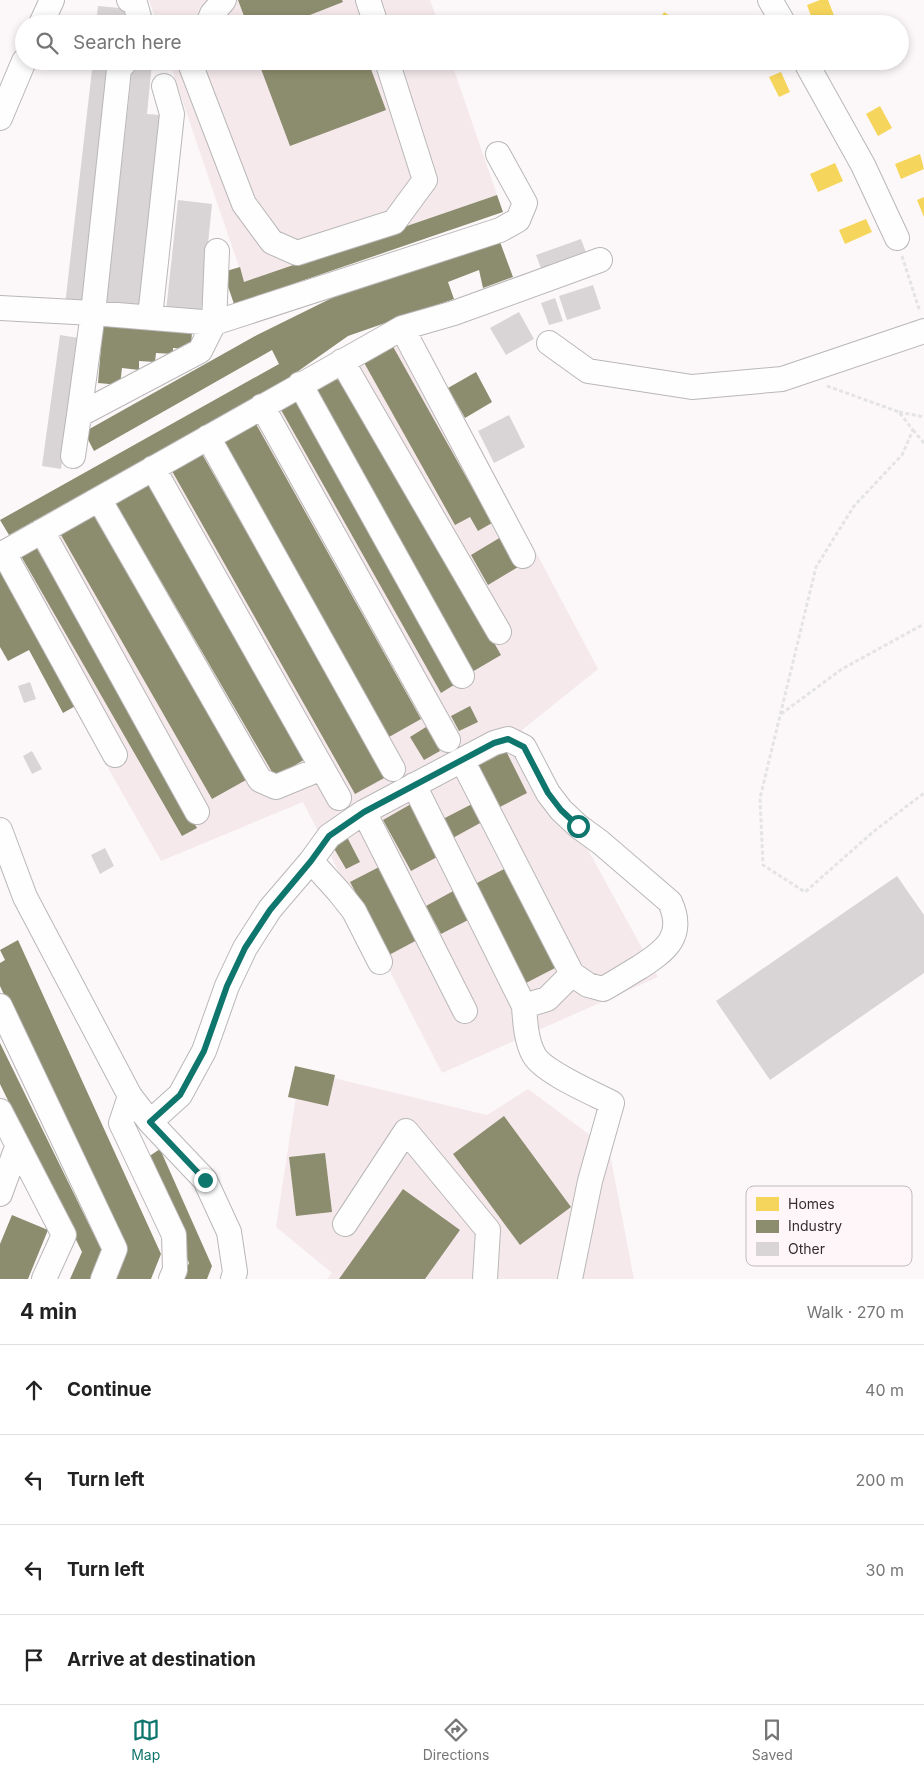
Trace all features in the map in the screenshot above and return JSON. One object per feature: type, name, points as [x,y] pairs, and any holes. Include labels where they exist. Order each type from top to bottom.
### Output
[{"type":"street","points":[[45,15],[52,0]]},
{"type":"street","points":[[129,0],[135,3],[139,15]]},
{"type":"street","points":[[212,15],[224,0]]},
{"type":"street","points":[[368,0],[373,15]]},
{"type":"street","points":[[770,0],[779,15]]},
{"type":"street","points":[[0,118],[20,70]]},
{"type":"street","points":[[73,456],[93,313],[119,70]]},
{"type":"street","points":[[193,70],[244,204],[272,242],[297,253],[394,222],[425,180],[390,70]]},
{"type":"street","points":[[810,70],[863,164],[897,238]]},
{"type":"street","points":[[150,317],[172,114],[164,86]]},
{"type":"street","points":[[0,308],[93,313],[214,323],[500,230],[518,220],[525,203],[498,154]]},
{"type":"street","points":[[79,415],[200,351],[214,323],[217,251]]},
{"type":"street","points":[[115,755],[2,554],[402,328],[454,312],[600,260]]},
{"type":"street","points":[[549,343],[588,371],[635,380],[692,387],[782,379],[923,324]]},
{"type":"street","points":[[402,328],[523,556]]},
{"type":"street","points":[[342,361],[499,632]]},
{"type":"street","points":[[300,384],[462,676]]},
{"type":"street","points":[[262,406],[448,740]]},
{"type":"street","points":[[208,437],[394,769]]},
{"type":"street","points":[[153,468],[339,798]]},
{"type":"street","points":[[99,499],[260,780],[276,787],[322,768]]},
{"type":"street","points":[[42,531],[197,812]]},
{"type":"street","points":[[150,1122],[180,1095],[204,1051],[227,986],[245,948],[270,910],[311,861],[329,836],[364,812],[494,743],[508,739],[524,747],[548,793],[561,810],[670,902],[675,914],[676,927],[670,942],[659,955],[603,989],[588,985],[572,974],[462,760]]},
{"type":"street","points":[[414,785],[524,1006],[526,1026],[534,1055],[550,1071],[612,1103],[590,1181],[570,1279]]},
{"type":"street","points":[[364,812],[465,1011]]},
{"type":"street","points":[[0,830],[25,897],[130,1096],[150,1122],[205,1180],[228,1232],[235,1272],[233,1279]]},
{"type":"street","points":[[311,861],[354,911],[380,962]]},
{"type":"street","points":[[524,1006],[548,999],[572,974]]},
{"type":"street","points":[[0,1006],[116,1250],[103,1279]]},
{"type":"street","points":[[130,1096],[121,1123],[174,1236],[175,1270],[171,1279]]},
{"type":"street","points":[[0,1111],[64,1235],[44,1279]]},
{"type":"street","points":[[345,1224],[406,1131],[488,1230],[485,1279]]},
{"type":"street","points":[[0,1194],[17,1147]]},
{"type":"path","points":[[897,238],[923,324]]},
{"type":"path","points":[[796,375],[899,412],[924,417]]},
{"type":"path","points":[[899,412],[924,443]]},
{"type":"path","points":[[913,430],[902,455],[854,506],[816,567],[760,798],[763,865],[805,892],[873,832],[924,793]]},
{"type":"path","points":[[781,715],[842,669],[924,624]]},
{"type":"shaded area","points":[[149,0],[430,0],[436,15],[154,15]]},
{"type":"shaded area","points":[[172,70],[454,70],[497,195],[244,282]]},
{"type":"shaded area","points":[[416,326],[598,669],[522,730],[658,977],[442,1073],[303,802],[161,861],[0,578],[0,568]]},
{"type":"shaded area","points":[[300,1070],[487,1115],[528,1089],[609,1149],[634,1279],[327,1279],[332,1273],[276,1227]]},
{"type":"building: Homes","points":[[820,0],[828,0],[834,15],[811,15],[807,5]]},
{"type":"building: Homes","points":[[781,72],[790,92],[779,97],[769,77]]},
{"type":"building: Homes","points":[[880,106],[892,128],[878,136],[866,114]]},
{"type":"building: Homes","points":[[920,154],[924,169],[901,179],[895,164]]},
{"type":"building: Homes","points":[[835,163],[843,181],[818,192],[810,174]]},
{"type":"building: Homes","points":[[924,197],[924,217],[917,200]]},
{"type":"building: Homes","points":[[866,219],[872,232],[845,244],[839,230]]},
{"type":"building: Industry","points":[[238,0],[342,0],[343,2],[310,15],[244,15]]},
{"type":"building: Industry","points":[[261,70],[371,70],[386,110],[290,146]]},
{"type":"building: Industry","points":[[497,195],[503,212],[234,304],[223,272],[240,267],[244,282]]},
{"type":"building: Industry","points":[[500,242],[513,277],[483,288],[479,270],[448,282],[454,299],[348,336],[287,379],[9,535],[0,520],[279,364],[272,350],[94,451],[84,432],[257,335],[338,295]]},
{"type":"building: Industry","points":[[103,323],[192,331],[191,349],[173,348],[173,354],[156,353],[155,362],[139,361],[139,370],[122,368],[120,385],[98,383]]},
{"type":"building: Industry","points":[[391,343],[492,523],[478,531],[470,517],[455,525],[362,359]]},
{"type":"building: Industry","points":[[476,372],[492,402],[465,418],[448,388]]},
{"type":"building: Industry","points":[[340,373],[501,655],[472,672],[311,390]]},
{"type":"building: Industry","points":[[296,398],[457,683],[441,693],[280,408]]},
{"type":"building: Industry","points":[[256,424],[421,719],[389,737],[224,442]]},
{"type":"building: Industry","points":[[202,454],[386,777],[355,794],[172,471]]},
{"type":"building: Industry","points":[[149,485],[307,758],[275,777],[116,504]]},
{"type":"building: Industry","points":[[94,516],[246,780],[212,799],[61,535]]},
{"type":"building: Industry","points":[[501,537],[518,567],[488,585],[471,555]]},
{"type":"building: Industry","points":[[36,547],[197,828],[182,836],[21,556]]},
{"type":"building: Industry","points":[[5,570],[79,704],[63,713],[29,650],[8,661],[0,647],[0,573]]},
{"type":"building: Industry","points":[[470,706],[478,722],[459,731],[451,716]]},
{"type":"building: Industry","points":[[426,727],[440,751],[424,760],[410,737]]},
{"type":"building: Industry","points":[[506,751],[527,793],[498,808],[477,766]]},
{"type":"building: Industry","points":[[411,804],[439,856],[411,871],[383,820]]},
{"type":"building: Industry","points":[[472,804],[482,822],[451,839],[441,820]]},
{"type":"building: Industry","points":[[347,837],[360,862],[346,869],[332,845]]},
{"type":"building: Industry","points":[[381,866],[419,939],[389,955],[350,882]]},
{"type":"building: Industry","points":[[506,868],[557,967],[526,983],[475,884]]},
{"type":"building: Industry","points":[[455,890],[470,919],[441,934],[426,906]]},
{"type":"building: Industry","points":[[18,940],[161,1254],[151,1279],[112,1279],[123,1253],[0,986],[0,963],[5,960],[0,950]]},
{"type":"building: Industry","points":[[0,1043],[102,1251],[90,1279],[70,1279],[82,1252],[0,1084]]},
{"type":"building: Industry","points":[[295,1066],[335,1075],[328,1106],[288,1097]]},
{"type":"building: Industry","points":[[504,1116],[571,1207],[520,1245],[453,1154]]},
{"type":"building: Industry","points":[[160,1149],[212,1266],[207,1279],[182,1279],[189,1263],[145,1159]]},
{"type":"building: Industry","points":[[325,1153],[332,1212],[296,1216],[289,1157]]},
{"type":"building: Industry","points":[[403,1189],[460,1230],[425,1279],[339,1279]]},
{"type":"building: Industry","points":[[12,1215],[48,1230],[28,1279],[0,1279],[0,1244]]},
{"type":"building: Other","points":[[98,6],[130,9],[130,15],[97,15]]},
{"type":"building: Other","points":[[92,70],[113,70],[83,307],[65,305]]},
{"type":"building: Other","points":[[132,70],[151,70],[147,114],[161,115],[139,310],[106,306]]},
{"type":"building: Other","points":[[178,200],[212,204],[201,314],[166,311]]},
{"type":"building: Other","points":[[581,239],[587,255],[542,271],[536,255]]},
{"type":"building: Other","points":[[593,285],[601,309],[567,320],[559,296]]},
{"type":"building: Other","points":[[555,298],[563,321],[549,325],[541,303]]},
{"type":"building: Other","points":[[519,312],[534,339],[506,355],[490,328]]},
{"type":"building: Other","points":[[60,335],[79,338],[61,469],[42,466]]},
{"type":"building: Other","points":[[509,415],[525,447],[494,463],[478,431]]},
{"type":"building: Other","points":[[30,682],[36,699],[24,703],[18,686]]},
{"type":"building: Other","points":[[32,751],[42,769],[32,774],[23,756]]},
{"type":"building: Other","points":[[105,848],[114,866],[100,874],[91,855]]},
{"type":"building: Other","points":[[897,876],[924,915],[924,973],[770,1080],[716,1001]]},
{"type":"route","points":[[205,1180],[150,1122],[180,1095],[204,1051],[227,986],[245,948],[270,910],[311,861],[329,836],[364,812],[494,743],[508,739],[524,747],[548,793],[561,810],[578,826]]}]
